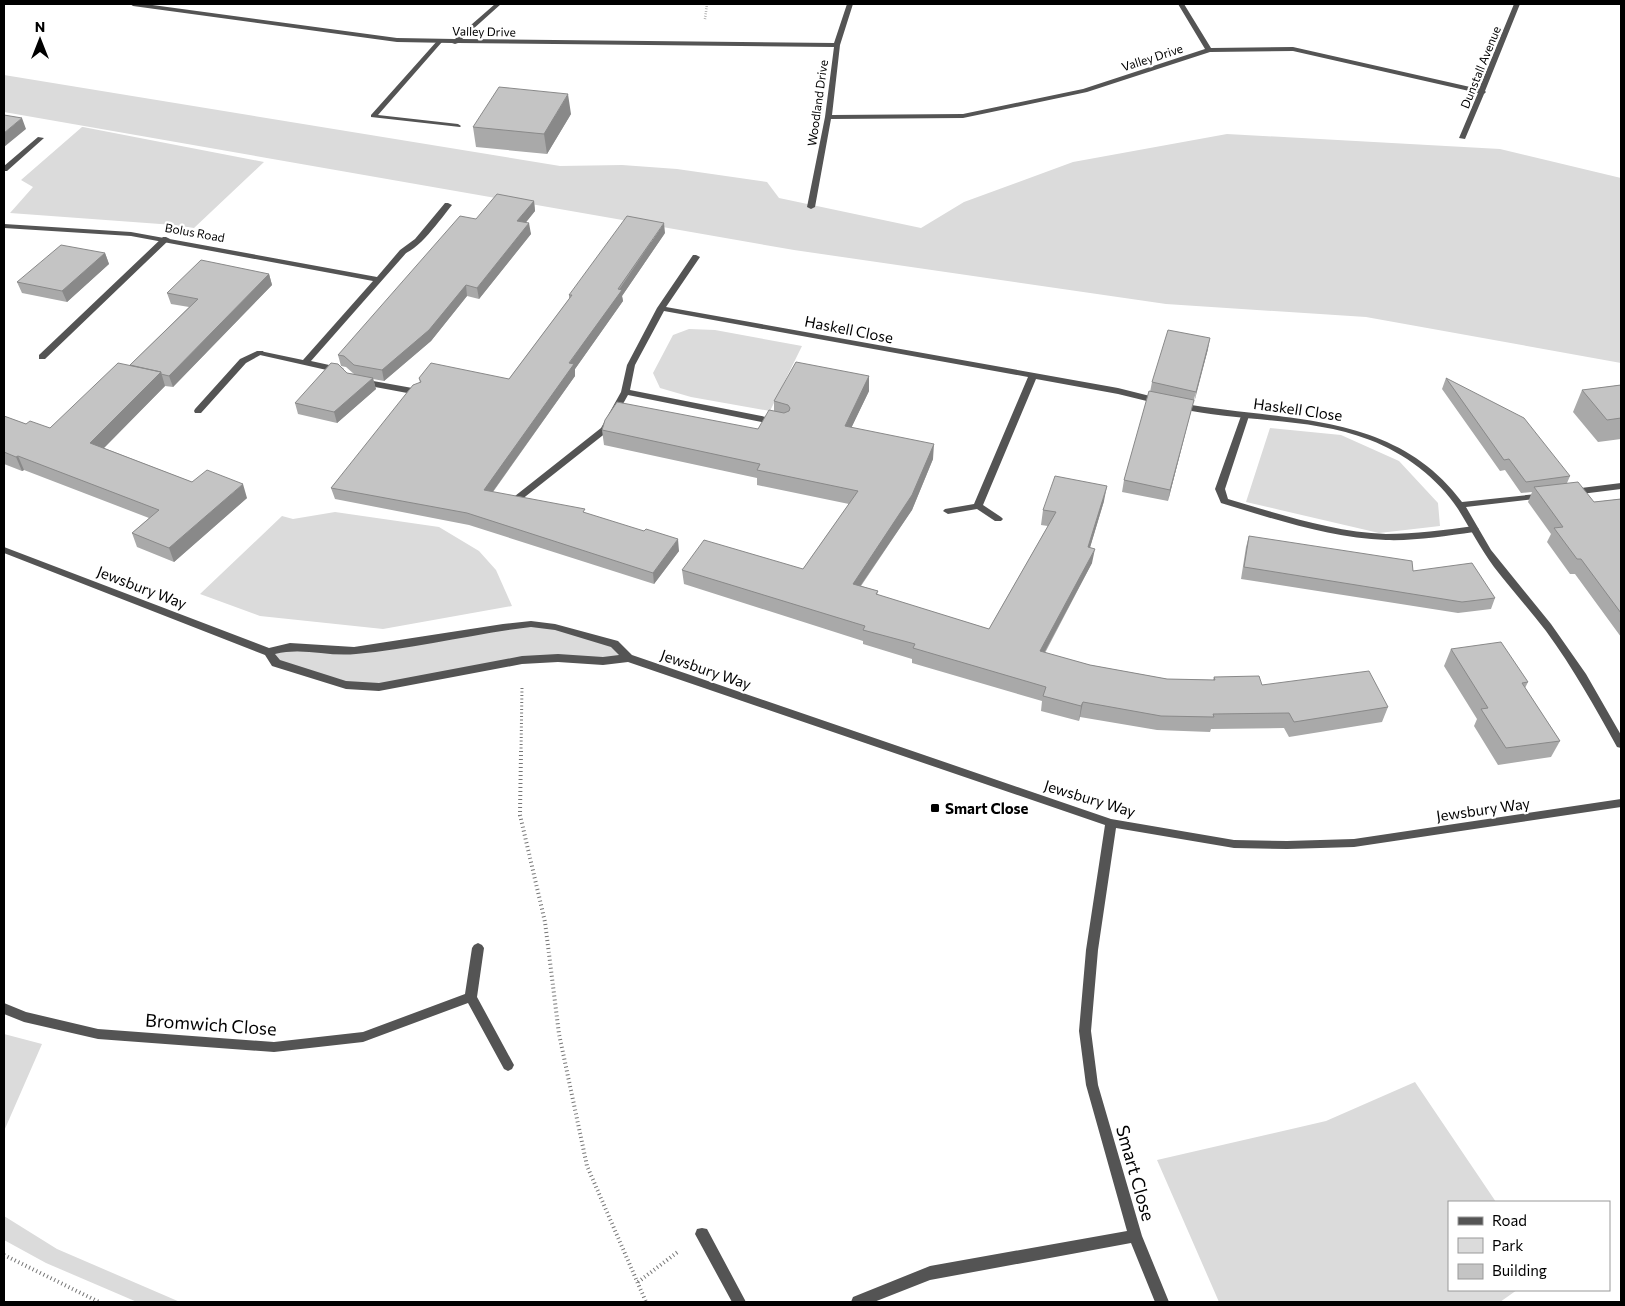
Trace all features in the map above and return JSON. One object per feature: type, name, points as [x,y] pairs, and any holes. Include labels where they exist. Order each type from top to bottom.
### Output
[{"type":"street","name":"Valley Drive","points":[[133,4],[397,40],[439,42],[837,45]]},
{"type":"street","points":[[455,42],[498,4]]},
{"type":"street","name":"Woodland Drive","points":[[811,207],[828,118],[837,45],[850,4]]},
{"type":"street","points":[[1181,4],[1209,50]]},
{"type":"street","name":"Dunstall Avenue","points":[[1463,138],[1517,4]]},
{"type":"street","points":[[439,42],[373,116],[458,126]]},
{"type":"street","name":"Valley Drive","points":[[828,118],[963,116],[1086,91],[1209,50],[1293,49],[1483,92]]},
{"type":"street","points":[[4,169],[40,138]]},
{"type":"street","points":[[306,362],[403,252],[418,242],[448,205]]},
{"type":"street","name":"Bolus Road","points":[[4,226],[131,234],[166,239],[379,280]]},
{"type":"street","points":[[42,357],[166,239]]},
{"type":"street","points":[[518,498],[604,430],[625,392],[631,365],[661,308],[696,257]]},
{"type":"street","name":"Haskell Close","points":[[661,308],[1032,377],[1118,391],[1188,407],[1245,416],[1329,424],[1374,438],[1414,460],[1440,482],[1460,505],[1488,552],[1556,638],[1591,688],[1621,744]]},
{"type":"street","points":[[198,411],[243,361],[260,353],[306,362],[348,375],[418,392]]},
{"type":"street","points":[[978,506],[1032,377]]},
{"type":"street","points":[[625,392],[786,424]]},
{"type":"street","points":[[1245,416],[1220,489],[1224,501],[1330,529],[1373,536],[1423,536],[1474,529]]},
{"type":"street","points":[[1460,505],[1621,486]]},
{"type":"street","points":[[948,511],[978,506],[998,519]]},
{"type":"street","name":"Jewsbury Way","points":[[4,550],[269,652],[290,648],[354,650],[531,624],[555,627],[614,644],[628,658]]},
{"type":"street","name":"Jewsbury Way","points":[[269,652],[276,664],[313,676],[346,684],[379,687],[522,660],[558,658],[603,661],[628,658],[1112,823],[1234,844],[1354,843],[1621,803]]},
{"type":"street","name":"Smart Close","points":[[1112,823],[1092,950],[1085,1030],[1092,1085],[1135,1236],[1162,1302]]},
{"type":"street","points":[[478,948],[471,997],[508,1066]]},
{"type":"street","name":"Bromwich Close","points":[[4,1008],[24,1017],[98,1034],[274,1048],[362,1037],[471,997]]},
{"type":"street","points":[[702,1234],[739,1302]]},
{"type":"street","name":"Smart Close","points":[[858,1302],[930,1272],[1135,1236]]},
{"type":"path","points":[[522,660],[520,815],[545,922],[559,1034],[587,1166],[646,1302]]},
{"type":"path","points":[[638,1282],[702,1234]]},
{"type":"path","points":[[4,1255],[99,1302]]},
{"type":"green space","points":[[4,75],[560,166],[622,165],[677,169],[767,182],[779,198],[921,228],[964,202],[1073,162],[1227,134],[1500,149],[1621,178],[1621,363],[1366,317],[1166,304],[794,250],[4,112]]},
{"type":"green space","points":[[82,127],[264,162],[194,228],[10,213],[33,187],[21,180]]},
{"type":"green space","points":[[689,329],[715,330],[802,346],[770,411],[691,397],[660,388],[653,373],[673,335]]},
{"type":"green space","points":[[1270,428],[1341,435],[1399,461],[1438,503],[1440,526],[1379,533],[1246,502]]},
{"type":"green space","points":[[335,512],[439,527],[479,551],[496,570],[512,606],[383,629],[260,616],[200,594],[282,516],[293,519]]},
{"type":"green space","points":[[531,624],[555,627],[614,644],[628,658],[522,660],[379,687],[346,685],[274,660],[269,652],[354,651]]},
{"type":"green space","points":[[4,1034],[42,1044],[4,1131]]},
{"type":"green space","points":[[1415,1082],[1495,1201],[1448,1201],[1448,1291],[1516,1291],[1500,1302],[1219,1302],[1157,1160],[1326,1121]]},
{"type":"green space","points":[[4,1216],[57,1249],[180,1302],[137,1302],[46,1263],[4,1240]]},
{"type":"building","points":[[499,87],[568,94],[544,134],[473,127]]},
{"type":"building","points":[[4,115],[22,118],[4,133]]},
{"type":"building","points":[[497,194],[534,201],[517,221],[529,223],[477,288],[466,285],[429,330],[382,370],[354,365],[344,356],[338,355],[460,216],[476,219]]},
{"type":"building","points":[[627,216],[664,223],[618,289],[622,290],[569,363],[574,364],[484,490],[585,509],[583,512],[644,531],[646,529],[678,539],[653,573],[467,513],[331,488],[413,385],[421,382],[419,378],[431,363],[509,379],[572,295],[569,295]]},
{"type":"building","points":[[61,245],[105,253],[62,291],[17,282]]},
{"type":"building","points":[[201,260],[269,274],[169,376],[161,374],[161,372],[130,365],[198,299],[167,293]]},
{"type":"building","points":[[1168,330],[1210,338],[1196,392],[1152,382]]},
{"type":"building","points":[[796,362],[869,376],[845,426],[934,444],[912,495],[853,584],[878,591],[876,594],[989,629],[1056,512],[1043,510],[1055,476],[1107,486],[1088,547],[1095,549],[1040,651],[1090,665],[1167,679],[1215,680],[1214,677],[1259,676],[1262,685],[1369,671],[1388,707],[1294,722],[1289,713],[1213,714],[1214,717],[1161,716],[1083,702],[1081,706],[1043,696],[1046,687],[913,648],[915,644],[863,630],[865,626],[682,570],[704,540],[803,569],[858,491],[757,470],[760,464],[602,430],[605,420],[617,402],[758,429],[769,410],[784,413],[789,411],[788,405],[774,401]]},
{"type":"building","points":[[118,363],[161,372],[90,443],[192,482],[207,470],[243,484],[169,548],[132,533],[159,510],[4,452],[4,416],[26,424],[30,421],[50,428]]},
{"type":"building","points":[[331,363],[338,364],[347,373],[373,378],[334,412],[295,403]]},
{"type":"building","points":[[1446,378],[1524,418],[1570,476],[1526,482],[1509,459],[1504,460]]},
{"type":"building","points":[[1621,385],[1621,418],[1607,420],[1582,390]]},
{"type":"building","points":[[1149,391],[1194,400],[1170,490],[1124,480]]},
{"type":"building","points":[[1578,482],[1594,502],[1621,499],[1621,613],[1581,559],[1577,559],[1554,528],[1563,527],[1534,487]]},
{"type":"building","points":[[1249,536],[1412,561],[1413,571],[1472,563],[1495,598],[1462,602],[1244,567]]},
{"type":"building","points":[[1501,642],[1528,682],[1522,683],[1560,741],[1506,748],[1481,709],[1488,708],[1451,649]]},
{"type":"place","name":"Smart Close","points":[[935,808]]}]
